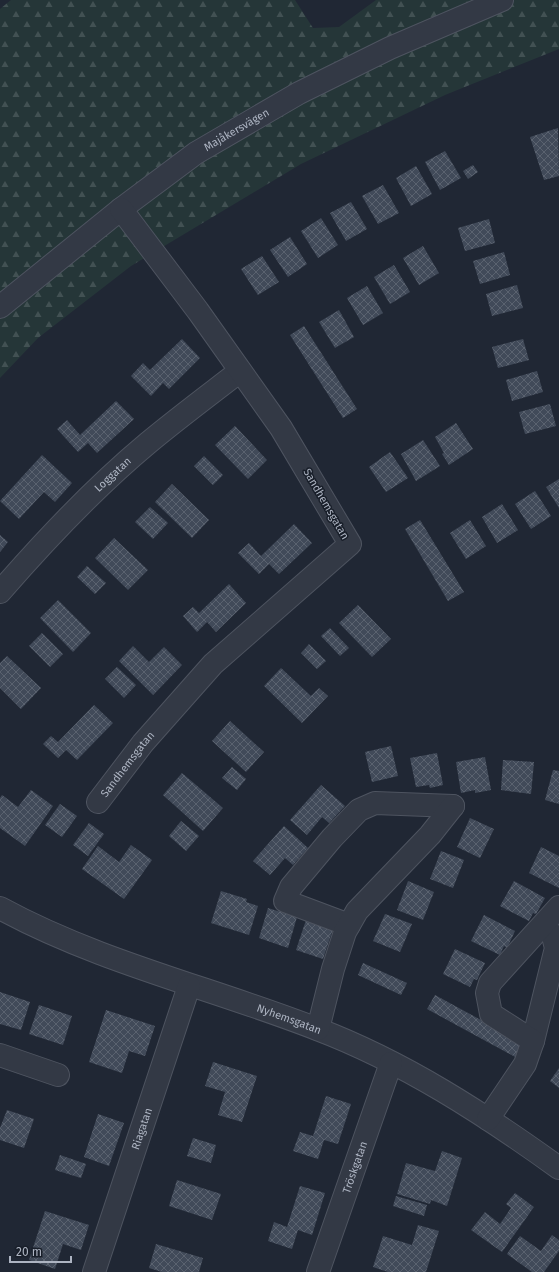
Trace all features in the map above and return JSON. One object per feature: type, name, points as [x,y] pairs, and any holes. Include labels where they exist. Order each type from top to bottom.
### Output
[{"type":"street","name":"Majåkersvägen","points":[[0,307],[121,209],[196,153],[299,93],[390,48],[502,0]]},
{"type":"street","name":"Sandhemsgatan","points":[[98,802],[143,743],[213,664],[350,544],[281,428],[198,311],[121,209]]},
{"type":"street","name":"Loggatan","points":[[0,592],[60,526],[148,442],[240,371]]},
{"type":"street","points":[[318,1029],[333,969],[345,932],[349,925],[357,911],[430,835],[453,806],[375,803],[359,810],[332,838],[292,887],[285,901],[349,925]]},
{"type":"street","points":[[533,1041],[491,1014],[487,993],[490,983],[559,907]]},
{"type":"street","name":"Nyhemsgatan","points":[[0,908],[26,923],[189,986],[235,999],[318,1029],[391,1063],[439,1089],[559,1168]]},
{"type":"street","points":[[488,1120],[525,1064],[533,1041],[556,948],[553,936],[544,924]]},
{"type":"street","name":"Riagatan","points":[[94,1272],[189,986]]},
{"type":"street","points":[[0,1055],[58,1075]]},
{"type":"street","name":"Tröskgatan","points":[[318,1272],[391,1063]]},
{"type":"green space","points":[[11,0],[295,0],[313,28],[339,27],[376,0],[559,0],[559,49],[445,95],[301,164],[131,266],[38,338],[0,378],[0,9]]},
{"type":"building","points":[[558,128],[559,176],[544,180],[530,137]]},
{"type":"building","points":[[445,151],[461,178],[440,190],[425,162]]},
{"type":"building","points":[[473,165],[478,172],[468,179],[463,171]]},
{"type":"building","points":[[416,166],[432,194],[411,206],[396,178]]},
{"type":"building","points":[[383,185],[399,213],[378,224],[362,196]]},
{"type":"building","points":[[351,202],[367,229],[346,241],[330,213]]},
{"type":"building","points":[[321,218],[338,245],[318,258],[301,231]]},
{"type":"building","points":[[489,219],[495,243],[465,251],[458,228]]},
{"type":"building","points":[[290,237],[307,264],[288,277],[270,250]]},
{"type":"building","points":[[423,246],[439,273],[419,285],[403,258]]},
{"type":"building","points":[[504,252],[510,275],[480,284],[473,261]]},
{"type":"building","points":[[262,256],[279,282],[258,295],[241,269]]},
{"type":"building","points":[[394,265],[410,292],[390,304],[374,277]]},
{"type":"building","points":[[517,285],[523,308],[492,316],[486,294]]},
{"type":"building","points":[[367,286],[383,313],[363,325],[347,298]]},
{"type":"building","points":[[339,310],[354,337],[335,348],[319,322]]},
{"type":"building","points":[[304,326],[357,409],[343,418],[290,335]]},
{"type":"building","points":[[182,339],[200,358],[169,389],[163,383],[151,396],[131,376],[143,363],[150,370]]},
{"type":"building","points":[[523,339],[529,360],[498,368],[492,347]]},
{"type":"building","points":[[537,371],[543,392],[512,401],[506,380]]},
{"type":"building","points":[[116,401],[134,419],[97,453],[88,443],[78,452],[57,429],[67,420],[80,435]]},
{"type":"building","points":[[550,404],[556,426],[525,434],[519,412]]},
{"type":"building","points":[[456,423],[473,449],[449,465],[442,454],[444,453],[435,437]]},
{"type":"building","points":[[235,426],[267,460],[248,479],[215,445]]},
{"type":"building","points":[[423,440],[440,466],[416,481],[401,454]]},
{"type":"building","points":[[390,452],[408,478],[386,492],[369,467]]},
{"type":"building","points":[[42,455],[72,483],[55,502],[44,492],[19,519],[0,501]]},
{"type":"building","points":[[204,456],[223,475],[213,485],[194,466]]},
{"type":"building","points":[[559,479],[559,508],[546,487]]},
{"type":"building","points":[[172,484],[209,520],[192,538],[155,502]]},
{"type":"building","points":[[535,491],[551,516],[531,529],[515,504]]},
{"type":"building","points":[[502,504],[518,530],[497,543],[482,517]]},
{"type":"building","points":[[150,507],[168,523],[153,539],[135,522]]},
{"type":"building","points":[[420,520],[464,592],[448,601],[405,529]]},
{"type":"building","points":[[470,520],[486,546],[466,559],[450,533]]},
{"type":"building","points":[[294,524],[312,543],[279,574],[269,564],[259,574],[238,553],[249,543],[261,556]]},
{"type":"building","points":[[0,535],[8,542],[0,552]]},
{"type":"building","points":[[114,538],[148,570],[128,590],[95,558]]},
{"type":"building","points":[[87,566],[106,583],[95,594],[77,577]]},
{"type":"building","points":[[229,584],[246,603],[216,632],[207,622],[197,632],[183,616],[193,607],[199,613]]},
{"type":"building","points":[[58,600],[91,633],[73,652],[40,618]]},
{"type":"building","points":[[358,605],[391,639],[372,657],[339,623]]},
{"type":"building","points":[[330,628],[349,648],[340,656],[321,636]]},
{"type":"building","points":[[42,633],[63,654],[50,667],[29,646]]},
{"type":"building","points":[[309,644],[326,661],[317,669],[301,653]]},
{"type":"building","points":[[133,646],[149,662],[164,647],[182,665],[153,695],[119,661]]},
{"type":"building","points":[[7,656],[41,688],[21,709],[0,688],[0,663]]},
{"type":"building","points":[[117,667],[136,685],[124,698],[105,679]]},
{"type":"building","points":[[281,668],[311,696],[319,688],[328,696],[302,723],[264,686]]},
{"type":"building","points":[[94,705],[113,723],[77,760],[66,750],[58,758],[43,744],[51,736],[58,742]]},
{"type":"building","points":[[230,721],[264,752],[246,772],[212,741]]},
{"type":"building","points":[[391,746],[398,776],[372,782],[365,752]]},
{"type":"building","points":[[437,753],[443,785],[430,788],[429,785],[416,787],[410,758]]},
{"type":"building","points":[[485,757],[491,790],[475,793],[475,790],[461,793],[456,762]]},
{"type":"building","points":[[503,760],[534,762],[531,794],[501,790]]},
{"type":"building","points":[[232,767],[246,779],[237,790],[222,778]]},
{"type":"building","points":[[553,770],[559,771],[559,804],[545,800]]},
{"type":"building","points":[[182,773],[223,808],[203,831],[163,795]]},
{"type":"building","points":[[321,785],[345,806],[329,823],[322,817],[307,835],[290,820]]},
{"type":"building","points":[[31,790],[53,806],[25,846],[0,828],[0,798],[2,795],[18,807]]},
{"type":"building","points":[[60,804],[77,816],[62,837],[45,825]]},
{"type":"building","points":[[470,818],[494,829],[480,858],[457,847]]},
{"type":"building","points":[[181,821],[199,836],[186,851],[169,836]]},
{"type":"building","points":[[89,823],[104,834],[88,856],[73,845]]},
{"type":"building","points":[[284,826],[308,848],[293,865],[285,858],[270,875],[253,861]]},
{"type":"building","points":[[131,845],[152,860],[124,899],[82,869],[98,846],[119,862]]},
{"type":"building","points":[[541,847],[559,856],[559,888],[529,873]]},
{"type":"building","points":[[441,851],[464,860],[453,888],[430,879]]},
{"type":"building","points":[[408,881],[434,892],[423,920],[397,910]]},
{"type":"building","points":[[514,881],[545,898],[536,914],[533,913],[529,921],[500,906]]},
{"type":"building","points":[[221,891],[247,899],[246,902],[258,906],[249,935],[211,923]]},
{"type":"building","points":[[268,908],[297,917],[288,948],[259,938]]},
{"type":"building","points":[[385,914],[412,924],[400,952],[373,941]]},
{"type":"building","points":[[484,915],[515,931],[507,948],[504,946],[500,955],[471,941]]},
{"type":"building","points":[[306,920],[333,929],[323,959],[296,950]]},
{"type":"building","points":[[455,949],[485,963],[477,980],[474,979],[470,987],[443,974]]},
{"type":"building","points":[[363,963],[407,983],[401,995],[358,975]]},
{"type":"building","points":[[0,992],[30,1002],[21,1030],[0,1024]]},
{"type":"building","points":[[435,995],[525,1044],[517,1058],[427,1009]]},
{"type":"building","points":[[39,1005],[72,1016],[63,1045],[29,1034]]},
{"type":"building","points":[[106,1010],[155,1026],[145,1056],[129,1051],[122,1073],[89,1062]]},
{"type":"building","points":[[213,1062],[257,1076],[242,1122],[218,1115],[225,1092],[205,1086]]},
{"type":"building","points":[[559,1068],[559,1088],[550,1081]]},
{"type":"building","points":[[326,1096],[351,1104],[338,1144],[324,1140],[318,1159],[293,1151],[300,1132],[313,1136]]},
{"type":"building","points":[[7,1110],[34,1119],[24,1148],[0,1140],[0,1128]]},
{"type":"building","points":[[98,1114],[124,1123],[109,1166],[84,1157]]},
{"type":"building","points":[[193,1138],[216,1145],[211,1163],[187,1156]]},
{"type":"building","points":[[442,1151],[462,1158],[447,1206],[431,1200],[430,1204],[397,1194],[406,1163],[435,1171]]},
{"type":"building","points":[[60,1155],[86,1164],[81,1178],[55,1170]]},
{"type":"building","points":[[177,1180],[221,1194],[212,1220],[169,1206]]},
{"type":"building","points":[[300,1186],[325,1193],[312,1235],[298,1230],[292,1249],[268,1241],[274,1222],[287,1227]]},
{"type":"building","points":[[515,1193],[534,1207],[502,1252],[471,1230],[485,1212],[500,1224],[511,1208],[506,1204]]},
{"type":"building","points":[[396,1196],[427,1205],[424,1216],[393,1206]]},
{"type":"building","points":[[45,1211],[89,1225],[81,1250],[63,1244],[55,1269],[29,1260]]},
{"type":"building","points":[[418,1225],[439,1231],[426,1272],[388,1272],[373,1267],[383,1236],[412,1245]]},
{"type":"building","points":[[552,1235],[559,1240],[559,1251],[544,1272],[532,1272],[507,1254],[520,1236],[541,1251]]},
{"type":"building","points":[[156,1244],[203,1258],[199,1272],[162,1272],[149,1268]]}]
